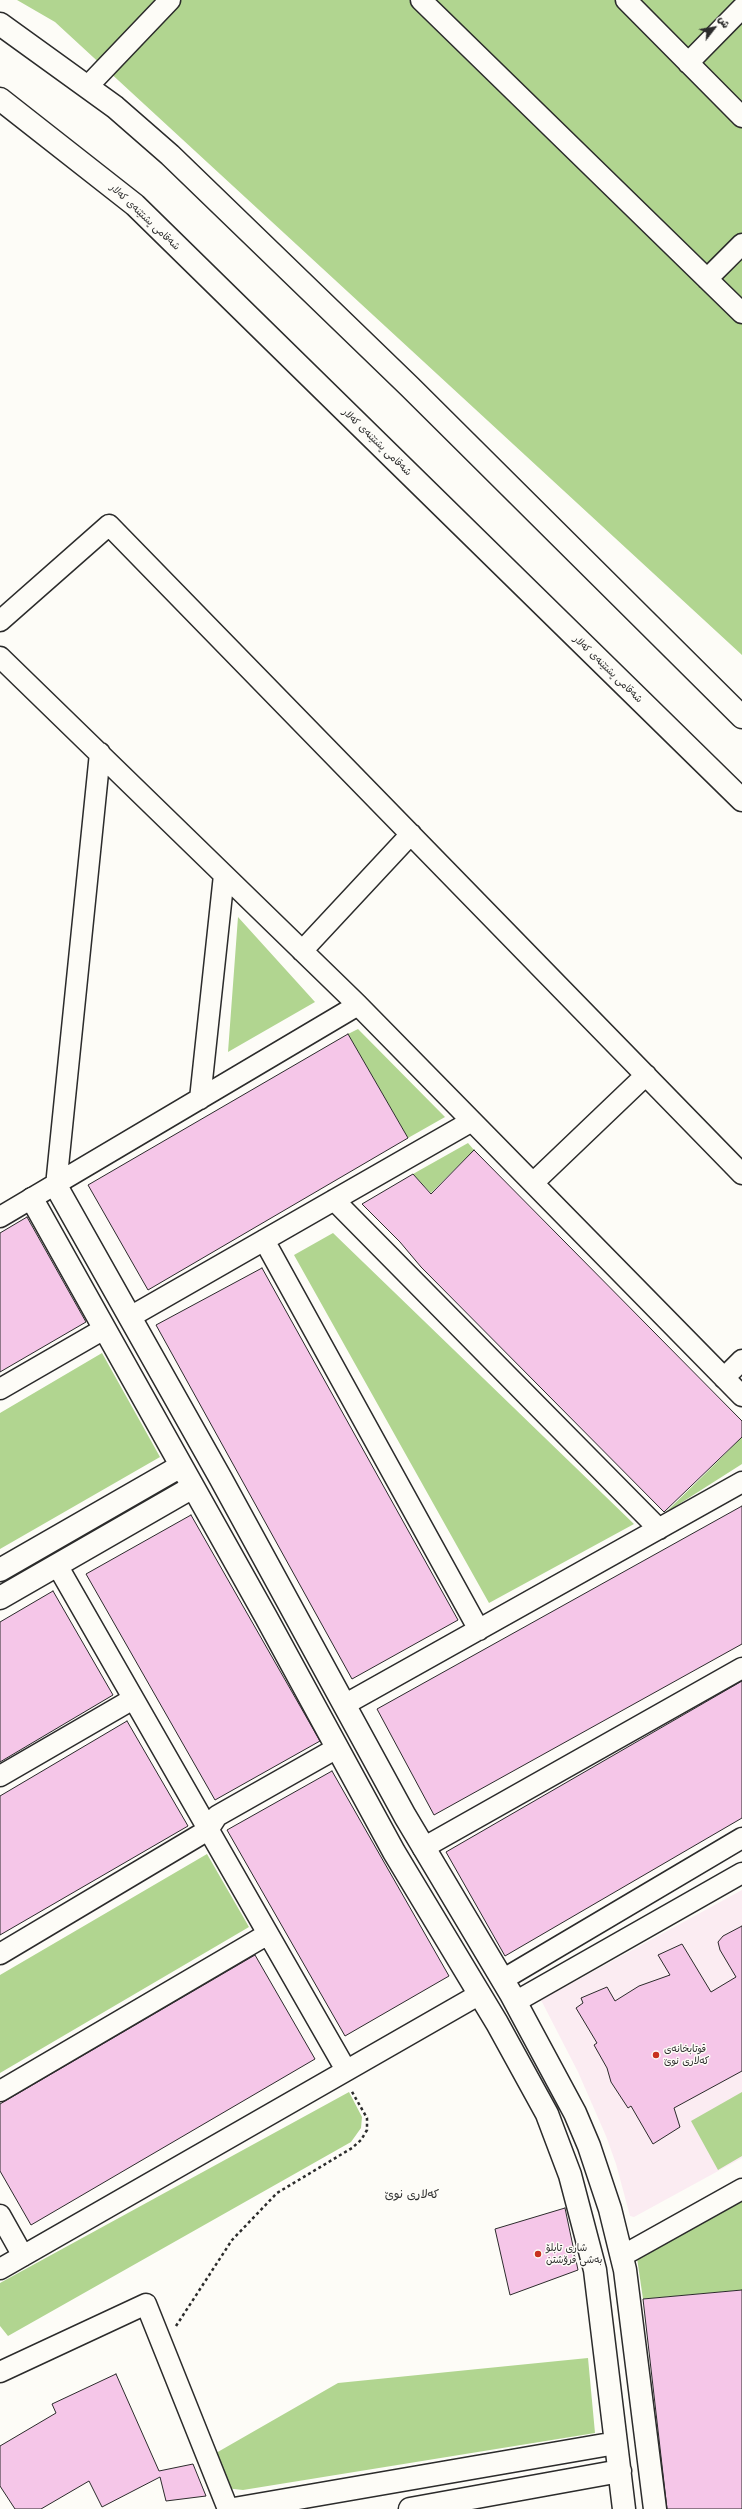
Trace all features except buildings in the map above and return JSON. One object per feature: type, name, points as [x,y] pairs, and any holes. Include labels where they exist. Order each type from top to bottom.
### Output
[{"type":"main road","points":[[0,24],[115,107],[164,150],[270,250],[742,717]]},
{"type":"main road","name":"شەقامی پشتێنەی کەلار","points":[[0,99],[135,205],[742,800]]},
{"type":"main road","points":[[56,1186],[130,1317],[423,1848],[515,2002],[559,2082],[597,2168],[610,2209],[622,2256],[629,2296],[655,2509]]},
{"type":"main road","points":[[32,1199],[394,1852],[480,1994],[538,2095],[570,2175],[595,2270],[624,2509]]},
{"type":"main road","points":[[0,1570],[181,1466]]},
{"type":"main road","points":[[0,1598],[193,1487]]},
{"type":"main road","points":[[570,2175],[597,2168]]},
{"type":"main road","points":[[234,2509],[616,2444]]},
{"type":"main road","points":[[410,2509],[473,2504],[620,2472]]},
{"type":"street","points":[[87,87],[170,0]]},
{"type":"street","points":[[421,0],[742,313]]},
{"type":"street","points":[[626,0],[742,117]]},
{"type":"street","points":[[688,62],[742,8]]},
{"type":"street","points":[[707,279],[742,244]]},
{"type":"street","points":[[0,621],[110,525],[742,1174]]},
{"type":"street","points":[[0,657],[358,1005],[742,1396]]},
{"type":"street","points":[[56,1186],[100,754]]},
{"type":"street","points":[[302,950],[411,834]]},
{"type":"street","points":[[200,1100],[224,875]]},
{"type":"street","points":[[0,1217],[56,1186],[358,1005]]},
{"type":"street","points":[[533,1183],[646,1075]]},
{"type":"street","points":[[130,1317],[472,1120]]},
{"type":"street","points":[[334,1200],[659,1529]]},
{"type":"street","points":[[264,1240],[479,1630]]},
{"type":"street","points":[[0,1389],[104,1328]]},
{"type":"street","points":[[724,1378],[742,1360]]},
{"type":"street","points":[[344,1705],[742,1482]]},
{"type":"street","points":[[57,1566],[268,1934],[343,2072]]},
{"type":"street","points":[[423,1848],[742,1668]]},
{"type":"street","points":[[0,1776],[133,1699]]},
{"type":"street","points":[[0,1954],[208,1830],[217,1816],[337,1748]]},
{"type":"street","points":[[502,1980],[742,1838]]},
{"type":"street","points":[[515,2002],[742,1873]]},
{"type":"street","points":[[0,2091],[268,1934]]},
{"type":"street","points":[[0,2269],[480,1994]]},
{"type":"street","points":[[622,2256],[742,2189]]},
{"type":"street","points":[[0,2216],[23,2256]]},
{"type":"street","points":[[0,2372],[146,2304],[228,2509]]},
{"type":"path","points":[[163,2347],[232,2240],[277,2193],[352,2148],[361,2140],[367,2130],[367,2118],[343,2072]]},
{"type":"shaded area","name":"قوتابخانەی کەلاری نوێ","points":[[742,1890],[742,2158],[634,2217],[630,2216],[616,2164],[606,2136],[578,2072],[541,2000]]},
{"type":"green space","points":[[17,0],[742,0],[742,655],[55,22]]},
{"type":"green space","points":[[238,917],[315,1002],[228,1052]]},
{"type":"green space","points":[[358,1029],[445,1117],[408,1138],[348,1034]]},
{"type":"green space","points":[[468,1143],[474,1150],[431,1193],[413,1174]]},
{"type":"green space","points":[[333,1233],[634,1524],[489,1603],[294,1255]]},
{"type":"green space","points":[[102,1353],[160,1457],[0,1549],[0,1413]]},
{"type":"green space","points":[[742,1437],[742,1464],[665,1513],[707,1472]]},
{"type":"green space","points":[[207,1854],[249,1927],[0,2073],[0,1975]]},
{"type":"green space","points":[[349,2092],[362,2117],[361,2128],[351,2142],[8,2336],[0,2326],[0,2283]]},
{"type":"green space","points":[[742,2092],[742,2156],[718,2170],[691,2121]]},
{"type":"green space","points":[[742,2201],[742,2290],[643,2299],[637,2258]]},
{"type":"green space","points":[[588,2358],[595,2433],[243,2490],[225,2488],[216,2453],[338,2383]]},
{"type":"place","name":"قوتابخانەی کەلاری نوێ","points":[[656,2055]]},
{"type":"place","name":"شاری تابلۆ بەشی فرۆشتن","points":[[538,2254]]},
{"type":"district","name":"کەلاری نوێ","points":[[412,2194]]}]
